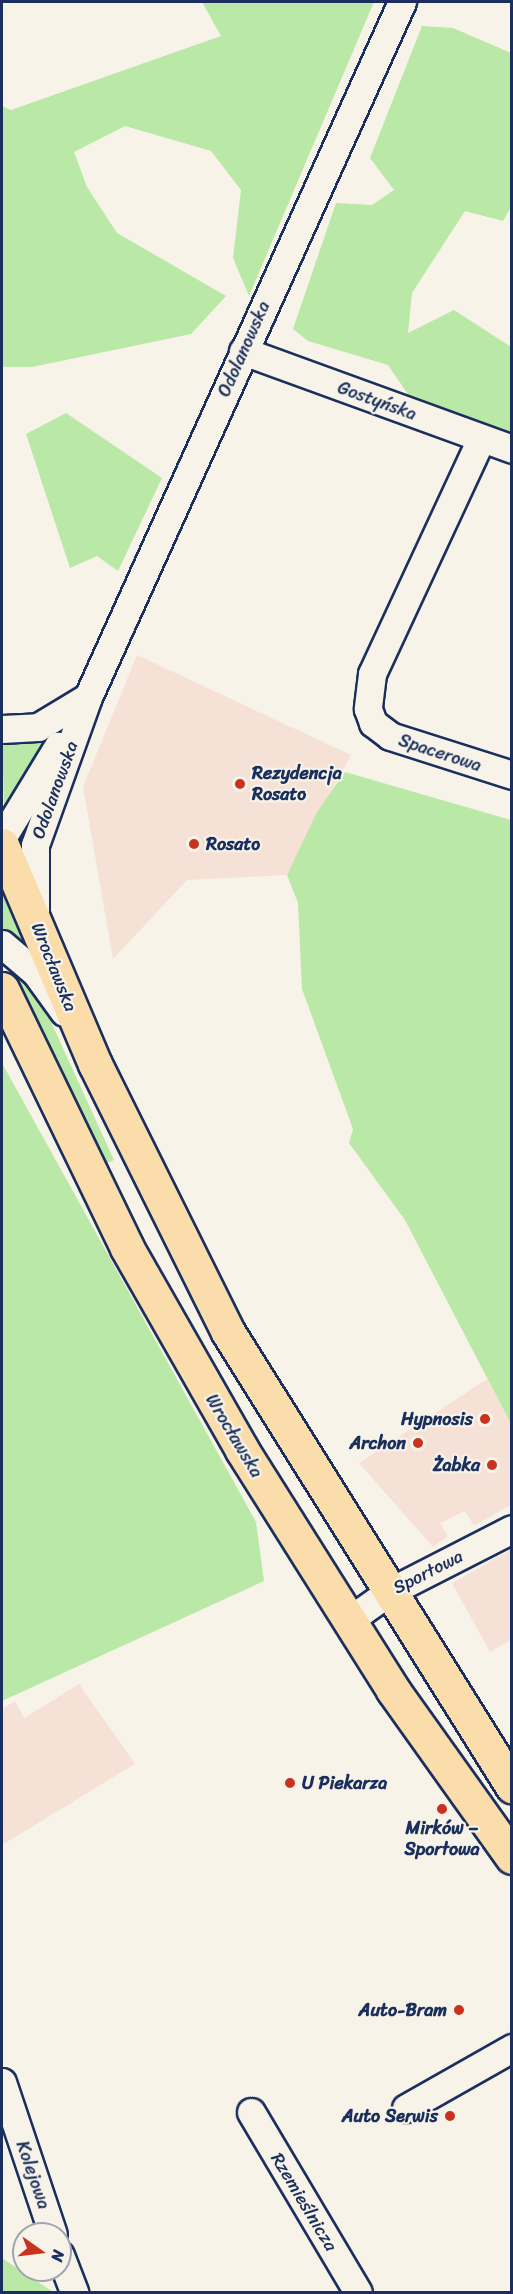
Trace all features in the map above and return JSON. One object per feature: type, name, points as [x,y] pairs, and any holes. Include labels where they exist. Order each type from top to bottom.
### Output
[{"type":"main road","name":"Wrocławska","points":[[2,845],[82,1037],[228,1332],[512,1786]]},
{"type":"main road","name":"Wrocławska","points":[[2,989],[13,1028],[163,1313],[348,1620],[512,1857]]},
{"type":"street","name":"Odolanowska","points":[[30,909],[35,845],[88,697],[402,2]]},
{"type":"street","name":"Gostyńska","points":[[243,351],[512,449]]},
{"type":"street","name":"Spacerowa","points":[[481,439],[372,674],[368,709],[373,723],[424,750],[512,775]]},
{"type":"street","name":"Odolanowska","points":[[2,729],[38,727],[88,697]]},
{"type":"street","name":"Odolanowska","points":[[2,838],[88,697]]},
{"type":"street","name":"Wrocławska","points":[[2,944],[36,973],[82,1037]]},
{"type":"street","name":"Sportowa","points":[[348,1620],[389,1592],[512,1529]]},
{"type":"street","points":[[406,2108],[512,2048]]},
{"type":"street","name":"Kolejowa","points":[[2,2082],[49,2222]]},
{"type":"street","name":"Rzemieślnicza","points":[[251,2112],[358,2292]]},
{"type":"shaded area","points":[[137,655],[351,755],[287,875],[187,880],[113,959],[83,787]]},
{"type":"shaded area","points":[[487,1379],[511,1424],[511,1505],[474,1526],[465,1511],[440,1523],[448,1536],[433,1547],[359,1463]]},
{"type":"shaded area","points":[[511,1550],[511,1640],[490,1652],[452,1583]]},
{"type":"shaded area","points":[[79,1684],[135,1764],[2,1845],[2,1709],[15,1701],[24,1718]]},
{"type":"green space","points":[[202,2],[374,2],[249,296],[233,258],[241,190],[211,151],[125,126],[74,152],[87,187],[117,233],[226,296],[191,334],[32,367],[2,367],[2,106],[11,110],[221,36]]},
{"type":"green space","points":[[422,26],[453,28],[511,53],[511,207],[503,221],[465,211],[412,293],[408,333],[454,310],[511,347],[511,432],[414,403],[388,365],[308,341],[293,329],[336,203],[372,205],[394,190],[370,158]]},
{"type":"green space","points":[[66,413],[162,478],[118,571],[97,556],[70,568],[26,434]]},
{"type":"green space","points":[[48,735],[11,799],[4,805],[2,743]]},
{"type":"green space","points":[[345,772],[511,820],[511,1424],[405,1220],[349,1143],[353,1129],[302,989],[298,903],[287,875],[317,812]]},
{"type":"green space","points":[[2,884],[37,956],[2,931]]},
{"type":"green space","points":[[7,963],[36,989],[114,1160],[103,1165]]},
{"type":"green space","points":[[2,1063],[256,1522],[264,1581],[2,1701]]},
{"type":"green space","points":[[2,2258],[12,2265],[12,2282],[38,2282],[53,2292],[2,2292]]},
{"type":"place","name":"Rezydencja Rosato","points":[[240,784]]},
{"type":"place","name":"Rosato","points":[[194,844]]},
{"type":"place","name":"Hypnosis","points":[[485,1419]]},
{"type":"place","name":"Archon","points":[[418,1443]]},
{"type":"place","name":"Żabka","points":[[492,1465]]},
{"type":"place","name":"U Piekarza","points":[[290,1783]]},
{"type":"place","name":"Mirków – Sportowa","points":[[442,1809]]},
{"type":"place","name":"Auto-Bram","points":[[459,2010]]},
{"type":"place","name":"Auto Serwis","points":[[450,2116]]}]
